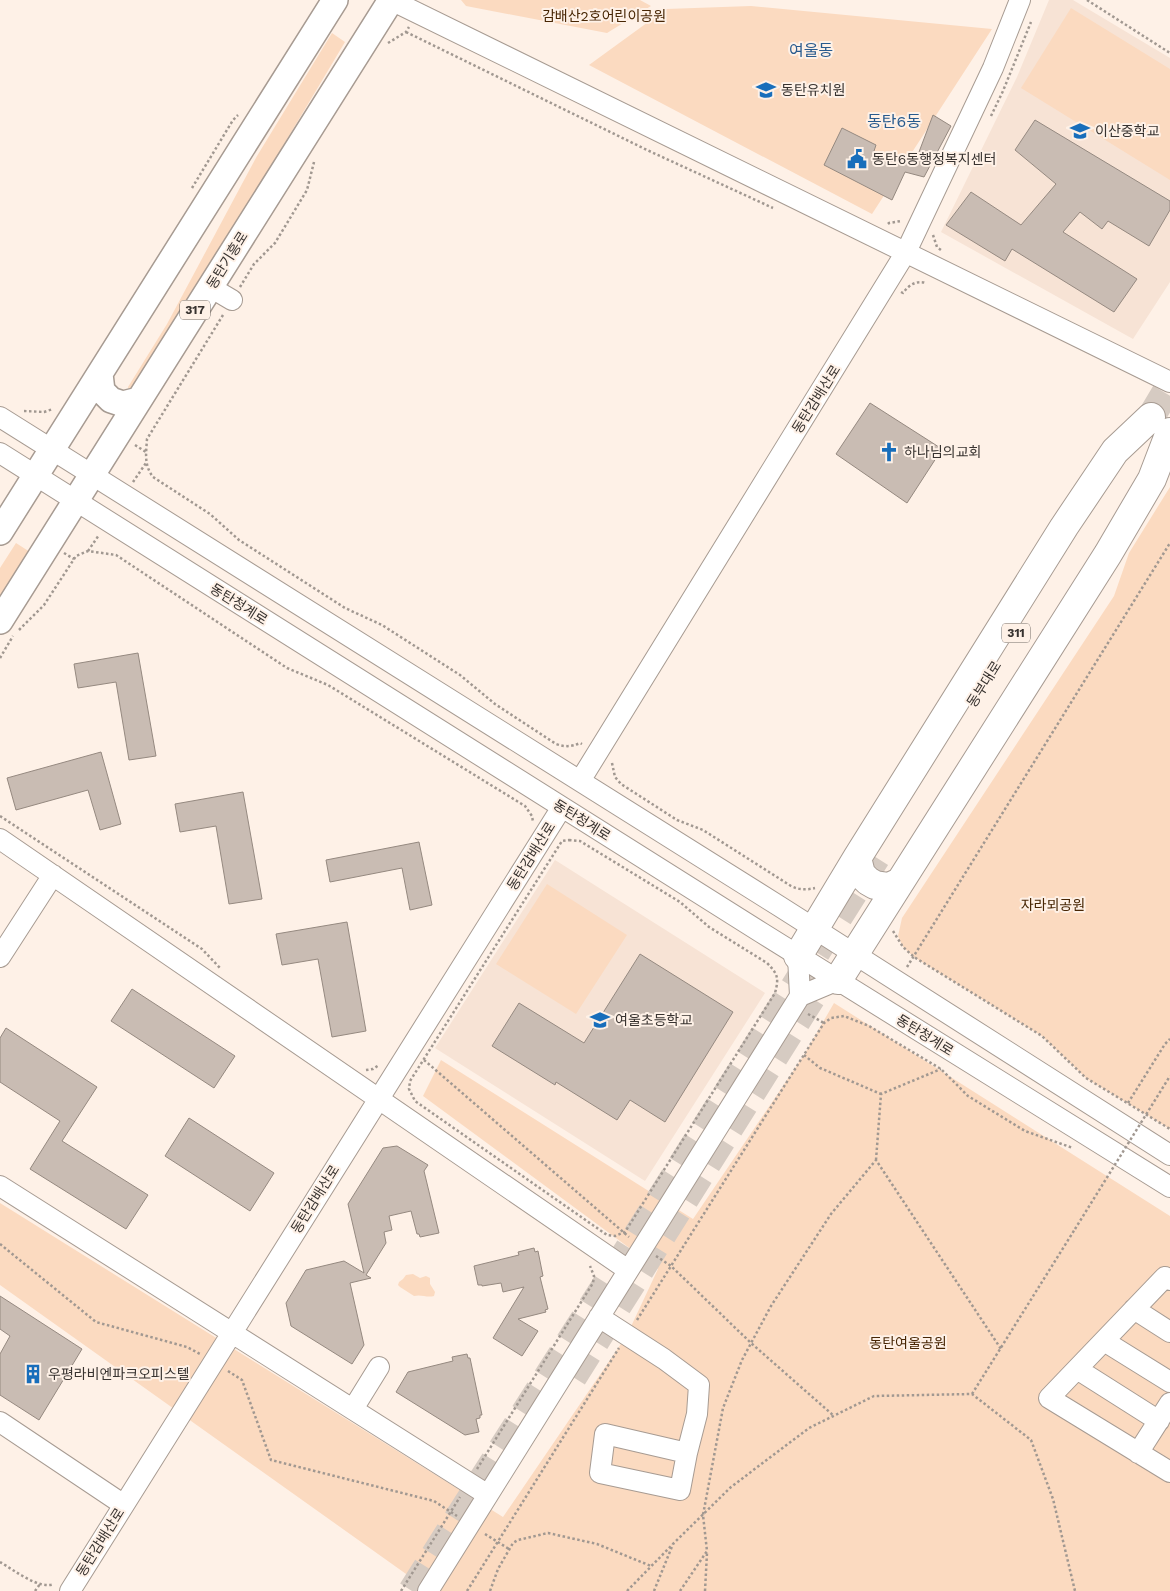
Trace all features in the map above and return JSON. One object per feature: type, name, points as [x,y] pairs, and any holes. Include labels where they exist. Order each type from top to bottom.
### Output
[{"type":"highway","name":"동부대로","points":[[884,862],[1164,427]]},
{"type":"highway","points":[[838,980],[854,954],[884,862],[1059,536],[1115,451],[1164,427]]},
{"type":"highway","points":[[798,956],[815,929],[884,862]]},
{"type":"main road","points":[[0,532],[335,0]]},
{"type":"main road","name":"동탄기흥로","points":[[0,621],[391,0]]},
{"type":"main road","points":[[100,374],[102,391],[111,400],[123,404],[139,400]]},
{"type":"street","points":[[391,0],[1170,382]]},
{"type":"street","name":"동탄감배산로","points":[[580,781],[906,252],[992,68],[1020,0]]},
{"type":"street","points":[[210,286],[232,300]]},
{"type":"street","points":[[0,417],[815,929],[1170,1155]]},
{"type":"street","name":"동탄청계로","points":[[0,453],[798,956],[1168,1185]]},
{"type":"street","name":"동탄감배산로","points":[[63,1587],[124,1505],[562,807]]},
{"type":"street","points":[[0,839],[628,1270]]},
{"type":"street","points":[[0,957],[53,875]]},
{"type":"street","points":[[428,1591],[800,996],[798,956]]},
{"type":"street","points":[[800,996],[838,980]]},
{"type":"street","points":[[0,1186],[488,1495]]},
{"type":"street","points":[[1168,1466],[1138,1453],[1049,1398],[1165,1277],[1170,1280]]},
{"type":"street","points":[[1134,1309],[1170,1332]]},
{"type":"street","points":[[599,1317],[664,1359],[699,1385],[697,1414],[687,1453]]},
{"type":"street","points":[[1104,1340],[1170,1382]]},
{"type":"street","points":[[353,1409],[379,1367]]},
{"type":"street","points":[[1077,1369],[1159,1421]]},
{"type":"street","points":[[1138,1453],[1170,1404]]},
{"type":"street","points":[[0,1422],[124,1505]]},
{"type":"path","points":[[1086,0],[1170,53]]},
{"type":"path","points":[[386,44],[406,32],[647,150],[773,208]]},
{"type":"path","points":[[314,161],[307,190],[275,243],[254,264],[147,439],[146,462],[149,471],[154,477],[210,514],[238,540],[345,608],[382,625],[460,675],[494,704],[556,744],[565,747],[580,743]]},
{"type":"path","points":[[889,223],[897,222],[904,218]]},
{"type":"path","points":[[21,410],[44,412],[53,409],[57,405]]},
{"type":"path","points":[[914,957],[1170,543]]},
{"type":"path","points":[[0,658],[15,634],[44,605],[76,556],[88,551],[116,555],[287,668],[328,685],[526,806],[533,822]]},
{"type":"path","points":[[612,763],[615,777],[621,784],[677,820],[703,830],[797,889],[806,890],[821,887]]},
{"type":"path","points":[[0,816],[202,949],[220,968]]},
{"type":"path","points":[[569,840],[576,840],[585,844],[680,902],[709,927],[767,963],[775,971],[778,982],[774,993],[624,1232],[614,1236],[607,1235],[414,1101],[409,1089],[410,1081],[562,841],[569,840]]},
{"type":"path","points":[[893,930],[903,947],[914,957],[1042,1036],[1086,1078],[1170,1129]]},
{"type":"path","points":[[467,1591],[824,1023],[831,1018],[844,1016],[869,1026],[941,1069],[968,1096],[1025,1131],[1078,1150]]},
{"type":"path","points":[[1128,1103],[1170,1039]]},
{"type":"path","points":[[804,1055],[820,1068],[881,1094],[941,1069]]},
{"type":"path","points":[[365,1070],[373,1069],[382,1062]]},
{"type":"path","points":[[972,1394],[1170,1076]]},
{"type":"path","points":[[705,1591],[707,1551],[703,1515],[723,1408],[742,1360],[771,1306],[831,1214],[876,1160],[881,1094]]},
{"type":"path","points":[[876,1160],[1001,1349]]},
{"type":"path","points":[[0,1244],[96,1322],[188,1347],[242,1380],[271,1460],[434,1501],[509,1549]]},
{"type":"path","points":[[401,1591],[594,1283],[594,1276],[589,1262]]},
{"type":"path","points":[[627,1591],[731,1487],[809,1428],[874,1396],[972,1394],[1031,1440],[1053,1499],[1075,1591]]},
{"type":"path","points":[[490,1591],[498,1569],[509,1549],[518,1540],[548,1533],[597,1544],[651,1566]]},
{"type":"path","points":[[654,1591],[673,1544]]},
{"type":"path","points":[[680,1591],[707,1551]]},
{"type":"path","points":[[0,1562],[40,1584],[63,1587]]},
{"type":"path","points":[[36,1591],[40,1584]]},
{"type":"shaded area","name":"이산중학교","points":[[1049,0],[1073,0],[1170,58],[1170,282],[1133,339],[941,232],[1017,77]]},
{"type":"shaded area","name":"여울초등학교","points":[[555,860],[765,993],[645,1181],[435,1048]]},
{"type":"green space","name":"감배산2호어린이공원","points":[[461,0],[640,0],[651,6],[607,33],[466,6]]},
{"type":"green space","points":[[751,6],[992,29],[872,214],[589,65],[666,9]]},
{"type":"green space","points":[[1071,8],[1170,69],[1170,180],[1021,88]]},
{"type":"green space","points":[[332,33],[345,42],[136,392],[129,391],[128,387],[167,324],[257,156]]},
{"type":"green space","name":"자라뫼공원","points":[[1170,487],[1170,1129],[1086,1078],[1042,1036],[914,957],[903,947],[898,936],[902,918],[1114,596],[1129,553]]},
{"type":"green space","points":[[16,543],[30,552],[0,601],[0,568]]},
{"type":"green space","points":[[547,884],[627,935],[576,1014],[496,964]]},
{"type":"green space","name":"동탄여울공원","points":[[834,1003],[1170,1216],[1170,1591],[430,1591],[0,1285],[0,1203],[503,1517],[627,1335],[658,1269],[423,1096],[441,1060],[693,1219],[804,1055]]},
{"type":"green space","points":[[413,1274],[420,1278],[426,1276],[430,1278],[430,1284],[435,1292],[434,1296],[414,1296],[398,1285],[406,1275]]},
{"type":"building","name":"동탄6동행정복지센터","points":[[933,115],[951,126],[924,177],[905,172],[892,200],[824,165],[842,128],[876,145],[873,154],[900,165],[919,152]]},
{"type":"building","points":[[1035,120],[1170,201],[1170,210],[1149,246],[1108,221],[1102,229],[1080,212],[1063,232],[1137,279],[1114,312],[1012,249],[1005,261],[946,225],[971,192],[1021,225],[1056,184],[1015,150]]},
{"type":"building","name":"하나님의교회","points":[[870,403],[942,449],[907,503],[836,454]]},
{"type":"building","points":[[138,653],[156,756],[129,760],[116,682],[78,688],[74,664]]},
{"type":"building","points":[[101,752],[121,824],[100,830],[88,790],[16,810],[7,778]]},
{"type":"building","points":[[243,792],[262,899],[229,904],[216,826],[180,832],[175,804]]},
{"type":"building","points":[[419,842],[432,905],[410,910],[402,868],[330,882],[326,860]]},
{"type":"building","points":[[347,922],[366,1031],[332,1037],[318,959],[282,965],[276,934]]},
{"type":"building","points":[[640,954],[733,1012],[665,1122],[630,1100],[617,1120],[556,1082],[555,1085],[492,1046],[519,1003],[584,1043]]},
{"type":"building","points":[[132,989],[235,1056],[214,1088],[111,1021]]},
{"type":"building","points":[[6,1028],[97,1087],[62,1141],[148,1195],[126,1229],[30,1169],[60,1121],[0,1082],[0,1038]]},
{"type":"building","points":[[189,1118],[274,1173],[250,1211],[165,1156]]},
{"type":"building","points":[[397,1146],[428,1165],[424,1171],[439,1233],[420,1237],[417,1234],[411,1211],[389,1216],[392,1230],[384,1232],[386,1243],[366,1275],[371,1278],[350,1283],[364,1345],[352,1364],[291,1326],[286,1303],[306,1270],[344,1261],[364,1273],[348,1204],[383,1148]]},
{"type":"building","points":[[534,1248],[535,1252],[538,1251],[543,1276],[540,1277],[548,1309],[545,1310],[546,1312],[518,1319],[538,1331],[522,1356],[493,1338],[524,1287],[503,1292],[501,1283],[478,1285],[474,1266],[519,1255],[518,1252]]},
{"type":"building","name":"우평라비엔파크오피스텔","points":[[0,1296],[82,1349],[39,1420],[0,1395],[0,1354],[10,1336],[0,1329]]},
{"type":"building","points":[[467,1354],[468,1358],[470,1358],[482,1415],[476,1419],[479,1432],[465,1435],[396,1392],[408,1372],[453,1361],[452,1357]]},
{"type":"tunnel","points":[[1151,417],[1170,385]]},
{"type":"tunnel","points":[[412,1591],[881,850]]},
{"type":"tunnel","points":[[573,1377],[827,973]]},
{"type":"place","name":"동탄유치원","points":[[766,90]]},
{"type":"place","name":"이산중학교","points":[[1080,131]]},
{"type":"place","name":"동탄6동행정복지센터","points":[[857,159]]},
{"type":"place","name":"하나님의교회","points":[[889,452]]},
{"type":"place","name":"여울초등학교","points":[[600,1020]]},
{"type":"place","name":"우평라비엔파크오피스텔","points":[[33,1374]]},
{"type":"district","name":"여울동","points":[[811,50]]},
{"type":"district","name":"동탄6동","points":[[894,121]]}]
